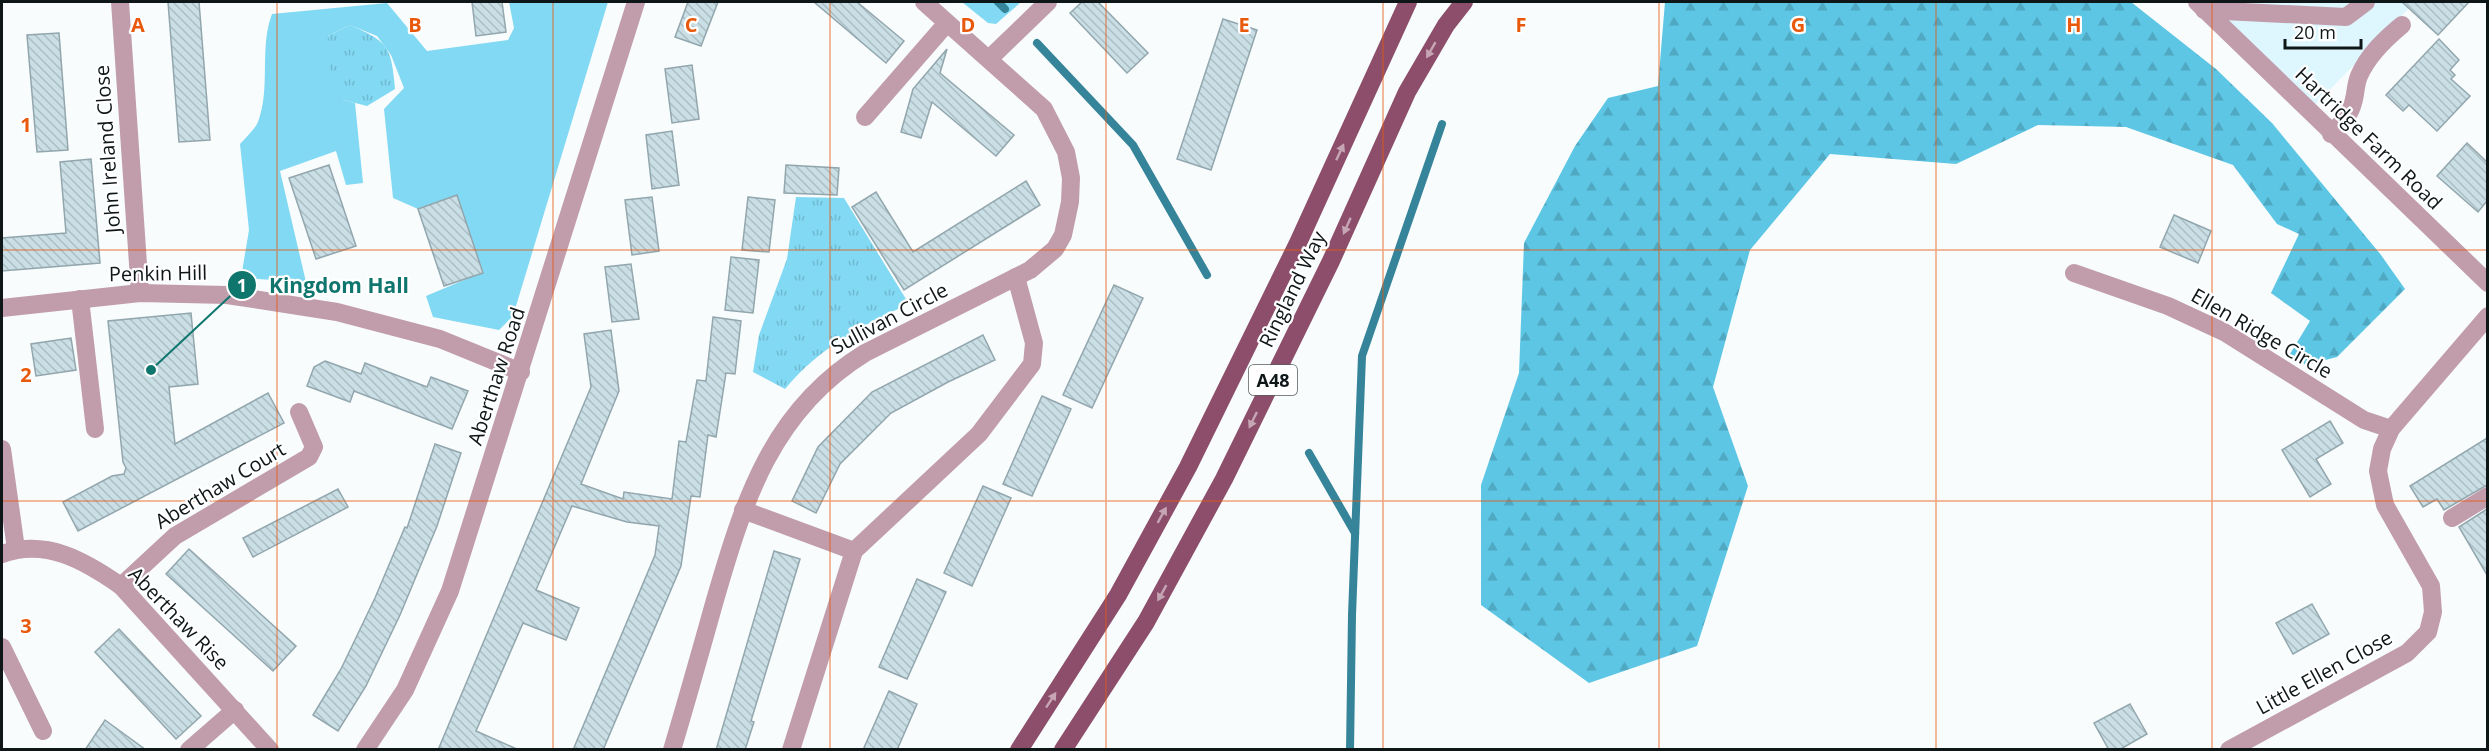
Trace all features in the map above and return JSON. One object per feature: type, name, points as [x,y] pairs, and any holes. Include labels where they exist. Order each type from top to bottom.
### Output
[{"type":"main road","name":"Ringland Way","points":[[1019,750],[1118,595],[1188,467],[1298,243],[1408,2]]},
{"type":"main road","name":"Ringland Way","points":[[1063,750],[1146,622],[1224,479],[1331,261],[1407,92],[1446,25],[1464,2]]},
{"type":"street","name":"John Ireland Close","points":[[120,2],[140,293]]},
{"type":"street","name":"Aberthaw Road","points":[[365,750],[405,690],[436,625],[461,558],[636,2]]},
{"type":"street","name":"Sullivan Circle","points":[[672,750],[743,510],[766,456],[806,400],[822,383],[865,353],[1016,277],[1043,261],[1063,235],[1070,202],[1071,177],[1066,152],[1044,109],[924,2]]},
{"type":"street","points":[[989,59],[1048,2]]},
{"type":"street","points":[[2205,4],[2294,7],[2346,17],[2366,2]]},
{"type":"street","name":"Hartridge Farm Road","points":[[2205,4],[2331,134],[2487,280]]},
{"type":"street","points":[[865,117],[947,23]]},
{"type":"street","points":[[2331,134],[2349,114],[2354,100],[2353,90],[2364,65],[2389,36],[2402,25]]},
{"type":"street","name":"Ellen Ridge Circle","points":[[2074,273],[2168,306],[2224,333],[2364,420],[2391,429]]},
{"type":"street","points":[[791,750],[854,551],[979,434],[1026,375],[1032,364],[1034,343],[1016,277]]},
{"type":"street","name":"Penkin Hill","points":[[2,308],[140,293],[227,295],[337,312],[440,339],[521,372]]},
{"type":"street","points":[[80,299],[95,429]]},
{"type":"street","name":"Little Ellen Close","points":[[2229,750],[2407,653],[2428,632],[2433,612],[2431,586],[2385,505],[2378,471],[2382,449],[2391,429],[2487,315]]},
{"type":"street","name":"Aberthaw Court","points":[[121,586],[175,536],[309,457],[314,447],[299,412]]},
{"type":"street","points":[[2,449],[9,552]]},
{"type":"street","points":[[2452,518],[2487,496]]},
{"type":"street","points":[[743,510],[854,551]]},
{"type":"street","name":"Aberthaw Rise","points":[[9,552],[41,548],[60,553],[96,568],[121,586],[270,750]]},
{"type":"street","points":[[2,647],[43,731]]},
{"type":"street","points":[[189,750],[235,710]]},
{"type":"shaded area","points":[[2197,2],[2415,2],[2308,112]]},
{"type":"green space","points":[[509,2],[608,2],[513,316],[499,330],[433,317],[426,296],[483,272],[457,196],[418,209],[393,198],[384,109],[404,88],[391,55],[377,36],[350,25],[328,36],[344,100],[355,103],[363,183],[346,185],[336,151],[280,171],[306,282],[241,278],[249,230],[240,144],[257,125],[262,109],[266,40],[272,14],[387,3],[427,51],[508,40],[514,28]]},
{"type":"green space","points":[[962,2],[1021,2],[996,24],[988,23]]},
{"type":"green space","points":[[1665,2],[2131,2],[2216,69],[2272,123],[2381,255],[2405,289],[2337,357],[2306,365],[2290,354],[2310,321],[2271,293],[2299,234],[2277,224],[2233,165],[2126,127],[2038,125],[1956,164],[1830,154],[1750,250],[1713,387],[1748,486],[1697,646],[1589,683],[1481,605],[1481,485],[1519,373],[1524,243],[1575,146],[1608,98],[1658,86]]},
{"type":"green space","points":[[350,25],[380,42],[386,48],[392,64],[395,89],[367,106],[344,100],[326,61],[328,36]]},
{"type":"green space","points":[[796,197],[844,198],[909,304],[842,339],[812,362],[785,389],[753,372],[759,335],[787,259]]},
{"type":"building","points":[[168,2],[199,2],[210,140],[179,142]]},
{"type":"building","points":[[472,2],[502,2],[506,32],[476,36]]},
{"type":"building","points":[[688,2],[718,2],[701,46],[675,37]]},
{"type":"building","points":[[814,2],[857,2],[904,41],[886,63]]},
{"type":"building","points":[[1082,2],[1098,2],[1148,53],[1127,73],[1070,13]]},
{"type":"building","points":[[2402,2],[2469,2],[2438,35]]},
{"type":"building","points":[[1223,19],[1257,30],[1211,170],[1177,159]]},
{"type":"building","points":[[59,33],[68,150],[37,152],[27,35]]},
{"type":"building","points":[[2439,39],[2459,60],[2450,70],[2455,75],[2451,79],[2470,96],[2437,131],[2409,105],[2403,111],[2386,95]]},
{"type":"building","points":[[947,49],[940,73],[1014,135],[996,156],[932,102],[921,138],[901,132],[913,89]]},
{"type":"building","points":[[692,65],[699,119],[672,123],[665,69]]},
{"type":"building","points":[[672,131],[679,185],[652,189],[646,135]]},
{"type":"building","points":[[2467,143],[2487,162],[2487,201],[2478,212],[2437,176]]},
{"type":"building","points":[[91,159],[100,263],[2,271],[2,238],[66,233],[60,162]]},
{"type":"building","points":[[329,165],[356,246],[316,259],[289,178]]},
{"type":"building","points":[[786,165],[839,168],[837,195],[784,193]]},
{"type":"building","points":[[1026,181],[1040,205],[904,290],[852,207],[876,192],[913,252]]},
{"type":"building","points":[[457,195],[483,273],[444,286],[418,209]]},
{"type":"building","points":[[652,197],[659,251],[632,255],[625,200]]},
{"type":"building","points":[[748,197],[775,200],[769,252],[742,250]]},
{"type":"building","points":[[2174,215],[2211,231],[2198,263],[2160,247]]},
{"type":"building","points":[[731,257],[759,260],[753,313],[725,310]]},
{"type":"building","points":[[631,264],[639,319],[612,322],[605,267]]},
{"type":"building","points":[[1114,285],[1143,298],[1092,408],[1063,395]]},
{"type":"building","points":[[191,313],[198,384],[169,387],[175,444],[268,393],[284,423],[78,531],[63,502],[112,476],[124,474],[126,468],[123,462],[108,321]]},
{"type":"building","points":[[713,317],[741,321],[735,374],[726,373],[716,437],[708,435],[700,497],[691,496],[681,566],[603,750],[573,750],[655,555],[659,526],[627,522],[572,506],[536,590],[579,608],[566,640],[523,623],[476,731],[519,750],[438,750],[591,387],[584,334],[611,330],[619,391],[581,484],[623,499],[624,492],[672,499],[679,441],[686,442],[697,380],[706,381]]},
{"type":"building","points":[[983,335],[995,360],[891,413],[840,464],[816,513],[792,501],[818,447],[872,392]]},
{"type":"building","points":[[71,338],[76,370],[36,376],[31,344]]},
{"type":"building","points":[[325,361],[361,374],[365,363],[427,387],[431,377],[468,391],[452,429],[354,391],[350,402],[307,386],[314,367]]},
{"type":"building","points":[[1042,396],[1071,409],[1032,496],[1003,484]]},
{"type":"building","points":[[2330,421],[2343,443],[2316,459],[2331,484],[2310,497],[2282,450]]},
{"type":"building","points":[[2487,438],[2487,485],[2444,510],[2437,499],[2423,507],[2410,486]]},
{"type":"building","points":[[435,444],[461,453],[437,526],[400,615],[366,686],[338,731],[313,715],[341,669],[375,598],[405,527],[407,528]]},
{"type":"building","points":[[983,486],[1011,498],[972,586],[944,573]]},
{"type":"building","points":[[338,489],[348,507],[253,557],[243,538]]},
{"type":"building","points":[[2487,509],[2487,575],[2459,527]]},
{"type":"building","points":[[189,549],[296,646],[273,671],[166,574]]},
{"type":"building","points":[[774,551],[800,559],[751,721],[754,722],[745,750],[716,750]]},
{"type":"building","points":[[917,579],[946,592],[907,679],[879,667]]},
{"type":"building","points":[[2312,604],[2329,634],[2293,654],[2276,623]]},
{"type":"building","points":[[119,629],[201,716],[176,739],[95,652]]},
{"type":"building","points":[[889,691],[917,704],[897,750],[863,750]]},
{"type":"building","points":[[2130,704],[2147,734],[2119,750],[2109,750],[2094,723]]},
{"type":"building","points":[[105,720],[146,750],[85,750]]},
{"type":"waterway","points":[[998,2],[1005,9]]},
{"type":"waterway","points":[[1037,43],[1133,145],[1207,275]]},
{"type":"waterway","points":[[1350,750],[1352,615],[1362,356],[1442,124]]},
{"type":"waterway","points":[[1309,453],[1355,533]]},
{"type":"place","name":"Kingdom Hall","points":[[151,370]]}]
